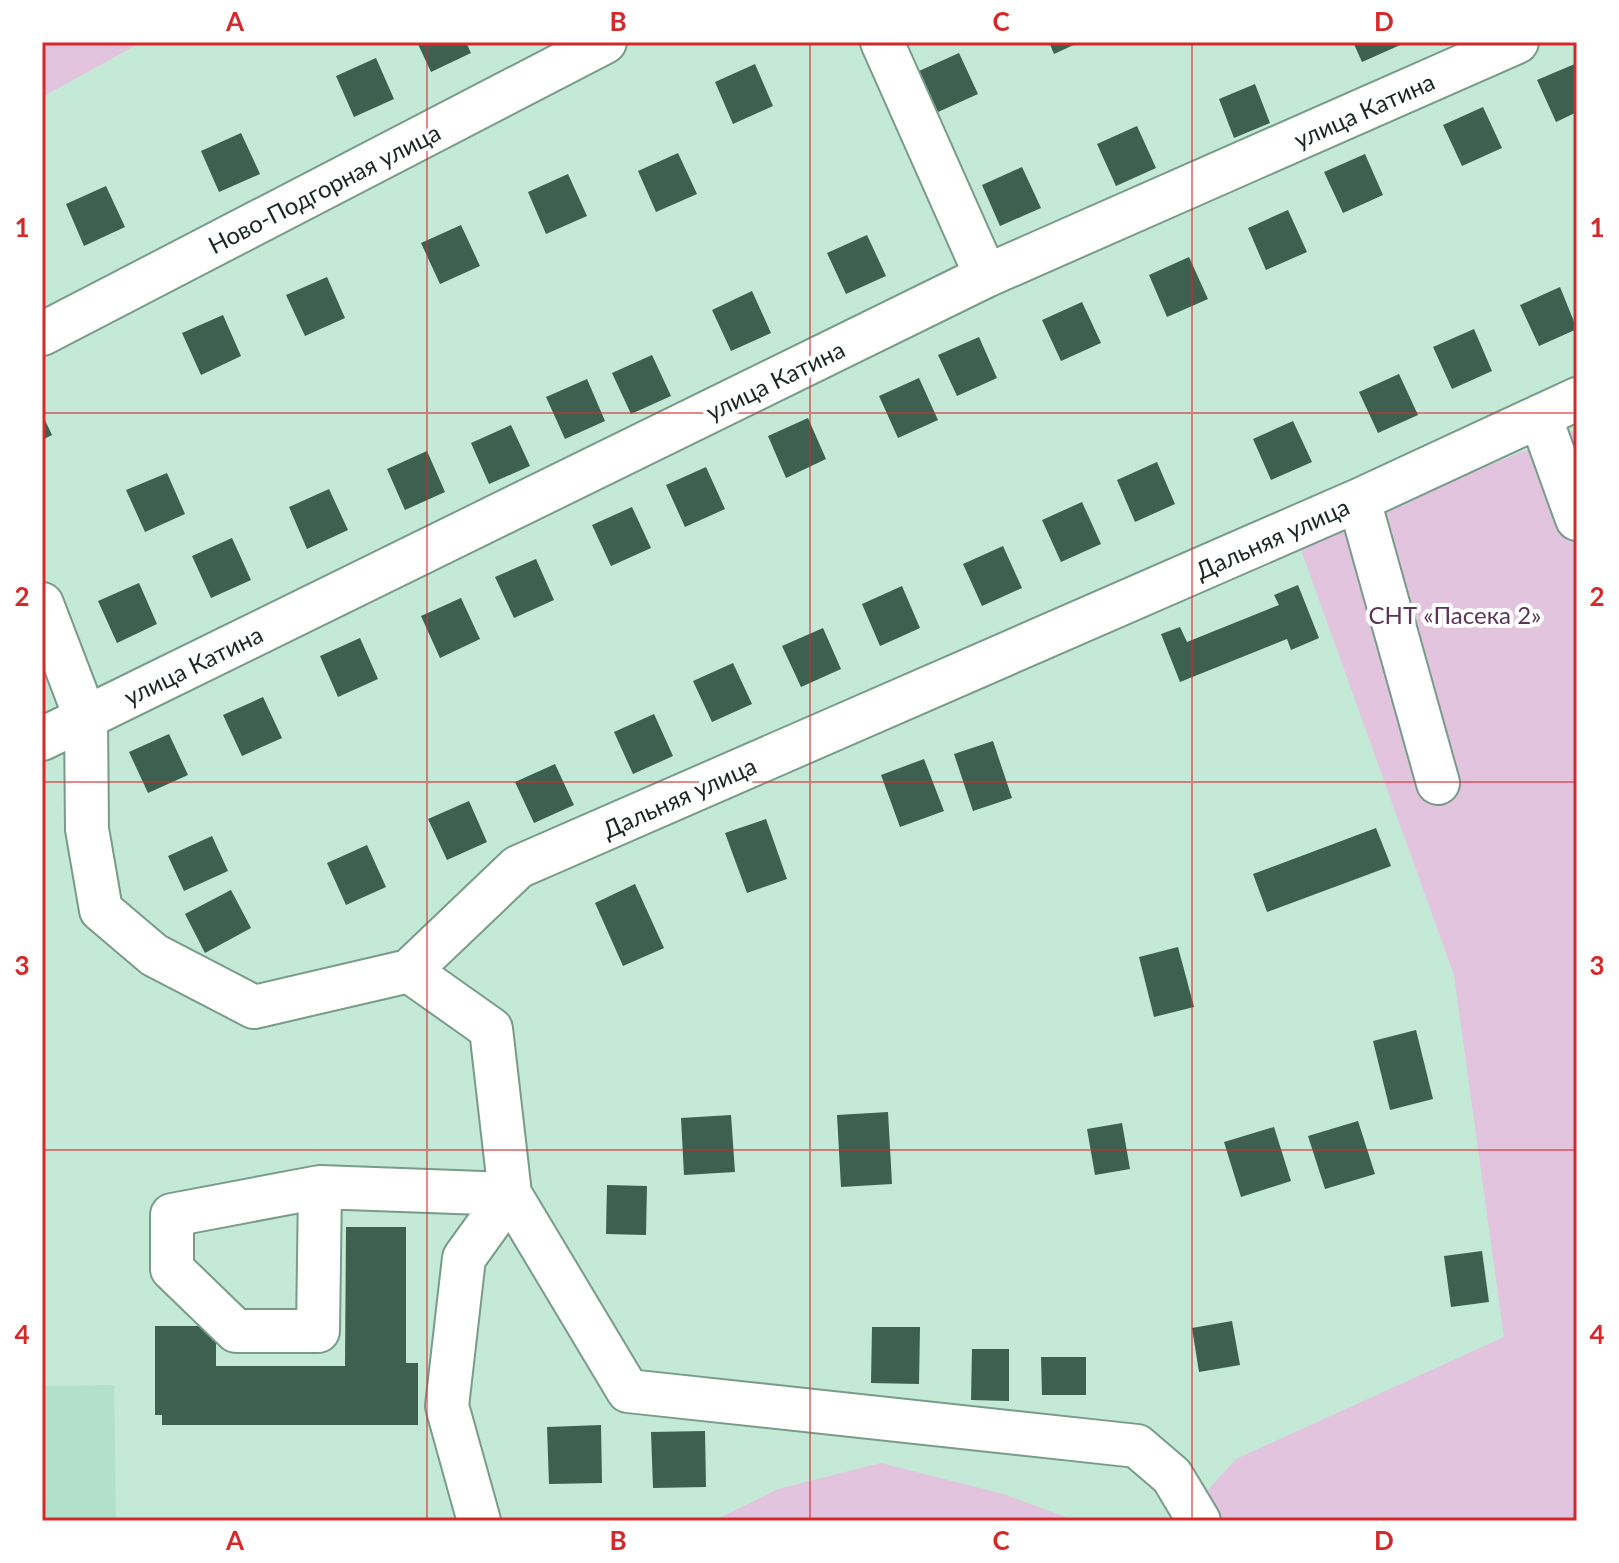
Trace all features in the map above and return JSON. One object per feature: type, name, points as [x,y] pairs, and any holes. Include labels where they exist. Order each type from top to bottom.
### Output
[{"type":"street","name":"Ново-Подгорная улица","points":[[42,334],[605,42]]},
{"type":"street","points":[[882,42],[986,276]]},
{"type":"street","name":"улица Катина","points":[[42,739],[986,276],[1517,42]]},
{"type":"street","points":[[1559,408],[1577,519]]},
{"type":"street","name":"Дальняя улица","points":[[409,971],[518,867],[1359,500],[1559,408]]},
{"type":"street","points":[[1359,500],[1438,783]]},
{"type":"street","points":[[42,604],[86,719],[87,829],[101,910],[154,955],[254,1007],[409,971],[491,1029],[510,1194],[628,1391],[1137,1446],[1172,1476],[1199,1521]]},
{"type":"street","points":[[320,1187],[510,1194]]},
{"type":"street","points":[[479,1521],[447,1406],[464,1258],[510,1194]]},
{"type":"shaded area","points":[[114,1385],[116,1521],[42,1521],[42,1386]]},
{"type":"green space","points":[[42,42],[142,42],[42,97]]},
{"type":"green space","name":"СНТ «Пасека 2»","points":[[1577,429],[1577,1521],[1180,1521],[1236,1459],[1504,1337],[1454,975],[1299,544]]},
{"type":"green space","points":[[881,1463],[1003,1494],[1077,1521],[713,1521],[778,1489]]},
{"type":"building","points":[[417,42],[466,42],[471,53],[431,72]]},
{"type":"building","points":[[1049,42],[1080,42],[1054,54]]},
{"type":"building","points":[[1353,42],[1407,42],[1362,62]]},
{"type":"building","points":[[959,53],[978,94],[938,112],[919,71]]},
{"type":"building","points":[[376,58],[394,99],[354,117],[336,76]]},
{"type":"building","points":[[1577,63],[1577,112],[1556,122],[1537,80]]},
{"type":"building","points":[[755,64],[773,106],[733,124],[715,82]]},
{"type":"building","points":[[1255,84],[1270,123],[1234,138],[1219,99]]},
{"type":"building","points":[[1483,107],[1502,148],[1462,166],[1443,125]]},
{"type":"building","points":[[1137,126],[1156,168],[1116,186],[1097,144]]},
{"type":"building","points":[[241,133],[260,174],[219,192],[201,151]]},
{"type":"building","points":[[678,153],[697,194],[656,212],[638,171]]},
{"type":"building","points":[[1365,154],[1383,195],[1343,213],[1324,172]]},
{"type":"building","points":[[1022,167],[1041,208],[1000,226],[982,185]]},
{"type":"building","points":[[568,174],[587,216],[546,234],[528,192]]},
{"type":"building","points":[[106,186],[125,227],[84,246],[66,204]]},
{"type":"building","points":[[1288,210],[1307,252],[1266,270],[1248,228]]},
{"type":"building","points":[[461,225],[480,266],[440,284],[421,243]]},
{"type":"building","points":[[867,235],[886,276],[846,294],[827,253]]},
{"type":"building","points":[[1189,257],[1208,299],[1167,317],[1149,275]]},
{"type":"building","points":[[327,277],[345,318],[305,336],[286,295]]},
{"type":"building","points":[[1560,287],[1577,329],[1539,346],[1520,305]]},
{"type":"building","points":[[752,291],[771,333],[731,351],[712,310]]},
{"type":"building","points":[[1082,302],[1101,343],[1061,361],[1042,320]]},
{"type":"building","points":[[223,315],[241,356],[201,375],[182,333]]},
{"type":"building","points":[[1474,329],[1492,371],[1452,389],[1433,347]]},
{"type":"building","points":[[979,337],[997,378],[957,396],[938,355]]},
{"type":"building","points":[[652,355],[671,396],[631,414],[612,373]]},
{"type":"building","points":[[1399,374],[1418,415],[1378,433],[1359,392]]},
{"type":"building","points":[[919,378],[938,420],[898,438],[879,396]]},
{"type":"building","points":[[587,379],[605,421],[565,439],[546,397]]},
{"type":"building","points":[[42,414],[52,435],[42,440]]},
{"type":"building","points":[[808,418],[826,459],[786,478],[768,436]]},
{"type":"building","points":[[1293,421],[1312,462],[1271,480],[1253,439]]},
{"type":"building","points":[[511,425],[530,466],[489,484],[471,443]]},
{"type":"building","points":[[427,451],[445,492],[405,510],[387,469]]},
{"type":"building","points":[[1157,462],[1175,504],[1135,522],[1117,480]]},
{"type":"building","points":[[706,467],[725,509],[685,527],[666,485]]},
{"type":"building","points":[[167,473],[185,514],[145,532],[126,490]]},
{"type":"building","points":[[329,489],[348,530],[307,549],[289,507]]},
{"type":"building","points":[[1082,502],[1101,544],[1061,562],[1042,520]]},
{"type":"building","points":[[632,507],[651,548],[611,566],[592,525]]},
{"type":"building","points":[[232,538],[251,580],[211,598],[192,556]]},
{"type":"building","points":[[1003,546],[1022,588],[982,606],[963,564]]},
{"type":"building","points":[[536,559],[554,600],[514,618],[495,577]]},
{"type":"building","points":[[139,583],[157,624],[117,643],[98,601]]},
{"type":"building","points":[[1298,585],[1319,638],[1291,650],[1287,639],[1180,682],[1161,634],[1180,627],[1187,642],[1279,605],[1274,595]]},
{"type":"building","points":[[902,586],[920,628],[880,646],[862,604]]},
{"type":"building","points":[[461,598],[480,639],[440,658],[421,616]]},
{"type":"building","points":[[823,628],[841,669],[801,687],[782,646]]},
{"type":"building","points":[[360,638],[378,679],[338,697],[320,656]]},
{"type":"building","points":[[733,663],[752,704],[712,722],[693,681]]},
{"type":"building","points":[[263,697],[282,738],[242,756],[223,715]]},
{"type":"building","points":[[654,714],[673,756],[633,774],[614,732]]},
{"type":"building","points":[[169,734],[188,775],[148,793],[129,752]]},
{"type":"building","points":[[993,741],[1012,798],[973,811],[954,754]]},
{"type":"building","points":[[924,759],[944,811],[900,827],[881,775]]},
{"type":"building","points":[[555,764],[574,805],[534,823],[515,782]]},
{"type":"building","points":[[469,801],[487,842],[447,860],[428,819]]},
{"type":"building","points":[[766,819],[787,879],[747,893],[725,833]]},
{"type":"building","points":[[1376,828],[1391,866],[1267,912],[1253,874]]},
{"type":"building","points":[[212,836],[228,871],[184,891],[168,856]]},
{"type":"building","points":[[367,845],[386,887],[346,905],[327,863]]},
{"type":"building","points":[[635,884],[664,948],[623,966],[595,903]]},
{"type":"building","points":[[231,890],[251,928],[205,953],[185,914]]},
{"type":"building","points":[[1178,947],[1194,1007],[1154,1017],[1139,957]]},
{"type":"building","points":[[1416,1030],[1433,1099],[1390,1110],[1373,1041]]},
{"type":"building","points":[[888,1112],[892,1184],[841,1187],[837,1115]]},
{"type":"building","points":[[731,1115],[735,1172],[684,1175],[681,1118]]},
{"type":"building","points":[[1358,1121],[1375,1174],[1325,1189],[1308,1136]]},
{"type":"building","points":[[1122,1123],[1130,1169],[1095,1175],[1087,1129]]},
{"type":"building","points":[[1274,1127],[1291,1181],[1241,1197],[1224,1142]]},
{"type":"building","points":[[607,1185],[647,1186],[646,1235],[606,1234]]},
{"type":"building","points":[[346,1227],[406,1227],[406,1363],[418,1363],[418,1425],[162,1425],[162,1415],[155,1415],[155,1326],[216,1326],[216,1366],[345,1366]]},
{"type":"building","points":[[1482,1251],[1489,1302],[1451,1307],[1444,1256]]},
{"type":"building","points":[[1232,1321],[1240,1365],[1199,1372],[1192,1328]]},
{"type":"building","points":[[872,1327],[920,1327],[919,1384],[871,1383]]},
{"type":"building","points":[[972,1349],[1009,1349],[1009,1401],[971,1400]]},
{"type":"building","points":[[1041,1357],[1086,1357],[1086,1395],[1042,1395]]},
{"type":"building","points":[[601,1425],[602,1483],[549,1484],[547,1427]]},
{"type":"building","points":[[705,1431],[706,1487],[653,1488],[651,1432]]}]
